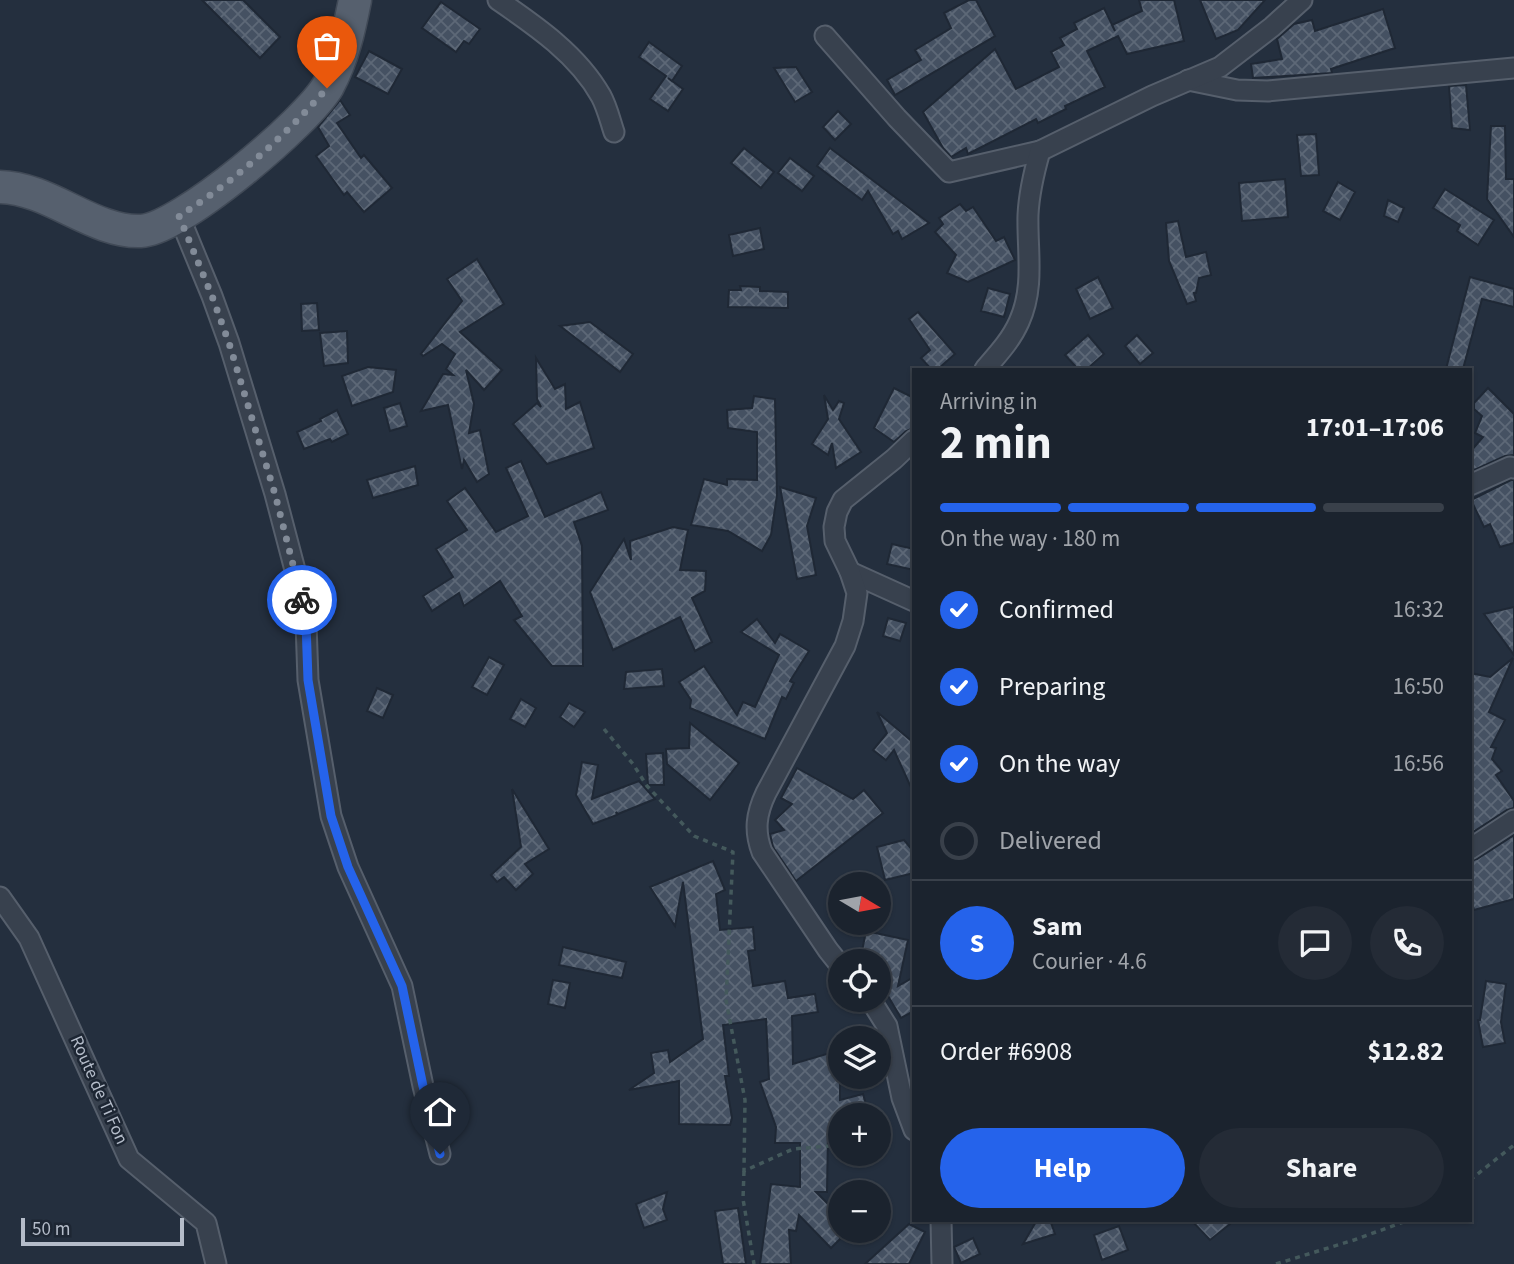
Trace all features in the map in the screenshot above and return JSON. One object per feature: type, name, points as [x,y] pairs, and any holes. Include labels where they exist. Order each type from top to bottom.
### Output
[{"type":"main road","points":[[0,187],[10,187],[41,196],[101,223],[119,228],[142,231],[164,225],[260,156],[299,121],[327,88],[347,44],[355,0]]},
{"type":"street","points":[[498,0],[542,30],[584,72],[601,97],[614,132]]},
{"type":"street","points":[[825,36],[949,172],[1040,151],[1220,67],[1302,0]]},
{"type":"street","points":[[1188,80],[1237,90],[1268,91],[1514,68]]},
{"type":"street","points":[[986,368],[1006,346],[1020,321],[1028,292],[1028,216],[1040,151]]},
{"type":"street","points":[[179,216],[221,319],[275,494],[300,589],[306,623],[308,680],[331,816],[348,867],[402,986],[440,1154]]},
{"type":"street","points":[[828,950],[762,852],[756,838],[756,825],[766,793],[845,646],[853,621],[857,593],[835,541],[834,527],[843,500],[912,442]]},
{"type":"street","points":[[1472,484],[1510,467],[1514,468]]},
{"type":"street","points":[[850,572],[912,600]]},
{"type":"street","points":[[1472,848],[1514,820]]},
{"type":"street","name":"Route de Ti Fon","points":[[0,897],[29,938],[129,1159],[206,1223],[216,1264]]},
{"type":"street","points":[[878,1012],[887,1026],[902,1098],[912,1125]]},
{"type":"street","points":[[941,1222],[942,1264]]},
{"type":"path","points":[[604,729],[647,786],[694,836],[733,852],[726,999],[745,1100],[743,1199],[754,1264]]},
{"type":"path","points":[[744,1171],[793,1149],[828,1145]]},
{"type":"path","points":[[1472,1178],[1514,1145]]},
{"type":"path","points":[[1276,1264],[1404,1222]]},
{"type":"building","points":[[202,0],[243,0],[280,37],[260,58]]},
{"type":"building","points":[[969,0],[976,0],[995,36],[895,95],[887,80],[921,60],[915,50],[951,28],[944,13]]},
{"type":"building","points":[[1139,0],[1174,0],[1184,41],[1127,54],[1118,36],[1087,51],[1105,87],[1065,106],[1066,109],[1038,123],[1036,119],[968,154],[966,148],[951,157],[943,148],[923,112],[995,49],[1016,89],[1059,67],[1051,52],[1064,45],[1060,38],[1077,29],[1074,23],[1104,8],[1112,25],[1142,11]]},
{"type":"building","points":[[1200,0],[1265,0],[1238,30],[1216,39]]},
{"type":"building","points":[[441,2],[480,29],[469,44],[464,41],[456,52],[422,28]]},
{"type":"building","points":[[1383,9],[1395,48],[1331,69],[1332,73],[1253,78],[1251,64],[1282,59],[1277,39],[1294,24],[1312,20],[1315,31]]},
{"type":"building","points":[[649,42],[682,66],[672,81],[683,89],[668,111],[650,99],[666,76],[639,57]]},
{"type":"building","points":[[369,51],[402,69],[388,94],[355,77]]},
{"type":"building","points":[[796,67],[812,92],[795,102],[774,68]]},
{"type":"building","points":[[1466,85],[1470,130],[1452,128],[1449,86]]},
{"type":"building","points":[[340,100],[350,115],[337,123],[361,158],[364,155],[392,188],[364,212],[347,192],[344,195],[316,156],[329,146],[318,127]]},
{"type":"building","points":[[838,111],[851,124],[835,140],[823,127]]},
{"type":"building","points":[[1491,126],[1505,126],[1506,179],[1514,179],[1514,237],[1487,199]]},
{"type":"building","points":[[1316,134],[1319,175],[1301,176],[1297,135]]},
{"type":"building","points":[[744,148],[774,172],[761,188],[731,163]]},
{"type":"building","points":[[830,148],[929,223],[902,239],[898,231],[893,234],[868,191],[862,200],[817,166]]},
{"type":"building","points":[[790,158],[814,176],[802,191],[778,173]]},
{"type":"building","points":[[1285,179],[1288,217],[1242,221],[1239,183]]},
{"type":"building","points":[[1338,182],[1355,192],[1340,220],[1323,211]]},
{"type":"building","points":[[1445,189],[1494,220],[1478,245],[1457,231],[1460,225],[1433,208]]},
{"type":"building","points":[[1388,200],[1404,208],[1398,222],[1384,216]]},
{"type":"building","points":[[960,204],[966,211],[973,207],[996,241],[1004,237],[1015,260],[968,282],[947,273],[956,255],[935,232],[943,224],[939,218]]},
{"type":"building","points":[[1178,221],[1186,257],[1206,252],[1211,275],[1199,278],[1194,293],[1196,301],[1187,304],[1169,261],[1166,223]]},
{"type":"building","points":[[760,228],[764,249],[733,256],[729,235]]},
{"type":"building","points":[[477,259],[504,304],[460,332],[502,370],[484,390],[466,370],[474,404],[469,433],[480,430],[489,474],[477,482],[464,460],[462,469],[448,405],[421,411],[443,374],[453,375],[446,369],[455,354],[442,344],[423,356],[421,354],[462,301],[447,279]]},
{"type":"building","points":[[1098,277],[1113,308],[1090,319],[1076,289]]},
{"type":"building","points":[[1470,277],[1514,289],[1514,307],[1482,299],[1463,368],[1446,368]]},
{"type":"building","points":[[740,286],[760,287],[760,291],[788,292],[788,308],[728,307],[729,290],[741,290]]},
{"type":"building","points":[[988,288],[1010,294],[1004,317],[981,311]]},
{"type":"building","points":[[317,303],[319,330],[302,331],[301,304]]},
{"type":"building","points":[[918,312],[955,354],[939,368],[930,368],[921,358],[930,350],[909,319]]},
{"type":"building","points":[[590,322],[633,354],[620,372],[560,326]]},
{"type":"building","points":[[347,331],[348,363],[324,366],[320,333]]},
{"type":"building","points":[[1088,335],[1104,354],[1088,368],[1077,368],[1065,355]]},
{"type":"building","points":[[1137,335],[1153,353],[1140,364],[1125,346]]},
{"type":"building","points":[[536,358],[555,389],[565,384],[566,409],[580,402],[594,448],[547,464],[513,424],[537,403],[541,407],[537,399]]},
{"type":"building","points":[[368,367],[396,370],[393,392],[352,406],[342,376]]},
{"type":"building","points":[[894,388],[912,397],[912,429],[894,442],[874,428]]},
{"type":"building","points":[[1488,388],[1514,414],[1514,455],[1505,456],[1472,471],[1472,450],[1483,437],[1475,433],[1482,416],[1474,409],[1474,403]]},
{"type":"building","points":[[824,395],[833,410],[839,401],[844,403],[839,419],[861,452],[836,468],[832,443],[828,455],[812,444],[828,419]]},
{"type":"building","points":[[754,396],[775,399],[777,495],[771,535],[762,551],[728,531],[691,525],[704,479],[727,485],[727,479],[757,480],[757,432],[728,428],[727,410],[752,408]]},
{"type":"building","points":[[400,403],[407,426],[390,431],[384,408]]},
{"type":"building","points":[[337,410],[348,434],[332,442],[330,439],[304,449],[297,432]]},
{"type":"building","points":[[521,461],[545,517],[601,492],[608,510],[574,522],[582,546],[583,666],[552,666],[514,620],[522,616],[500,581],[464,606],[459,593],[432,611],[423,596],[453,577],[436,549],[467,530],[447,501],[465,488],[496,532],[528,516],[506,468]]},
{"type":"building","points":[[415,466],[418,485],[373,498],[367,480]]},
{"type":"building","points":[[1514,480],[1514,543],[1500,547],[1490,524],[1484,527],[1472,500]]},
{"type":"building","points":[[780,487],[816,498],[807,526],[816,575],[797,579]]},
{"type":"building","points":[[673,527],[688,530],[680,570],[706,571],[705,591],[692,598],[712,642],[695,651],[680,617],[613,650],[590,592],[624,539],[631,560],[630,541]]},
{"type":"building","points":[[892,544],[912,549],[912,570],[887,564]]},
{"type":"building","points":[[1514,607],[1514,655],[1484,614]]},
{"type":"building","points":[[888,618],[906,623],[900,641],[883,636]]},
{"type":"building","points":[[757,619],[775,643],[780,634],[809,651],[790,681],[794,683],[786,699],[782,697],[765,739],[690,708],[691,700],[679,682],[704,666],[737,715],[743,702],[755,707],[779,655],[741,632]]},
{"type":"building","points":[[489,657],[504,665],[487,695],[472,687]]},
{"type":"building","points":[[1513,658],[1489,712],[1505,720],[1491,747],[1496,748],[1492,759],[1502,771],[1496,775],[1514,801],[1514,808],[1472,833],[1472,673],[1490,677]]},
{"type":"building","points":[[662,669],[664,686],[624,689],[626,672]]},
{"type":"building","points":[[377,688],[393,695],[383,718],[367,711]]},
{"type":"building","points":[[521,699],[536,708],[525,727],[510,719]]},
{"type":"building","points":[[569,703],[585,712],[574,727],[560,717]]},
{"type":"building","points":[[877,712],[912,741],[912,790],[894,750],[886,760],[873,750],[887,733]]},
{"type":"building","points":[[690,723],[739,763],[710,800],[667,764],[666,749],[689,748]]},
{"type":"building","points":[[663,753],[664,785],[648,785],[646,754]]},
{"type":"building","points":[[582,762],[598,765],[592,799],[639,781],[655,799],[618,814],[616,812],[617,815],[593,824],[576,795]]},
{"type":"building","points":[[797,768],[853,799],[864,790],[883,813],[796,881],[773,847],[770,834],[784,830],[775,820],[792,804],[781,798]]},
{"type":"building","points":[[512,789],[549,849],[525,864],[533,874],[516,890],[504,877],[497,882],[491,875],[521,847]]},
{"type":"building","points":[[1514,835],[1514,899],[1474,910],[1472,860]]},
{"type":"building","points":[[904,840],[912,850],[912,873],[891,879],[891,872],[883,872],[877,847]]},
{"type":"building","points":[[713,861],[725,890],[716,894],[720,930],[753,927],[755,950],[748,951],[753,986],[785,981],[788,998],[815,994],[818,1012],[792,1016],[793,1064],[828,1054],[828,1089],[840,1089],[840,1100],[863,1094],[866,1103],[828,1103],[827,1192],[816,1192],[828,1204],[828,1243],[836,1243],[831,1248],[799,1215],[796,1231],[789,1230],[791,1264],[760,1264],[771,1184],[800,1187],[800,1143],[775,1143],[776,1127],[760,1082],[769,1079],[766,1019],[723,1025],[729,1076],[725,1076],[732,1118],[730,1125],[679,1124],[679,1081],[629,1090],[654,1073],[651,1053],[668,1050],[670,1062],[703,1039],[683,882],[675,926],[650,887]]},
{"type":"building","points":[[865,935],[885,935],[908,940],[898,986],[912,978],[912,1012],[901,1018],[891,1001],[891,949],[862,949]]},
{"type":"building","points":[[563,947],[626,962],[622,978],[559,965]]},
{"type":"building","points":[[553,980],[570,983],[565,1008],[548,1004]]},
{"type":"building","points":[[1486,981],[1506,984],[1501,1022],[1505,1043],[1483,1047],[1478,1020]]},
{"type":"building","points":[[667,1192],[663,1209],[667,1220],[644,1228],[636,1204]]},
{"type":"building","points":[[738,1208],[746,1264],[723,1264],[715,1211]]},
{"type":"building","points":[[1036,1222],[1051,1222],[1055,1234],[1023,1244]]},
{"type":"building","points":[[1193,1222],[1232,1222],[1210,1240]]},
{"type":"building","points":[[909,1224],[925,1232],[909,1264],[865,1264],[891,1243]]},
{"type":"building","points":[[1119,1226],[1128,1250],[1102,1260],[1094,1235]]},
{"type":"building","points":[[973,1238],[980,1254],[961,1263],[954,1247]]},
{"type":"way so far","points":[[302,600],[275,494],[229,343],[179,216],[260,156],[299,121],[327,88]]},
{"type":"route","points":[[302,600],[306,623],[308,680],[331,816],[348,867],[402,986],[440,1154]]}]
